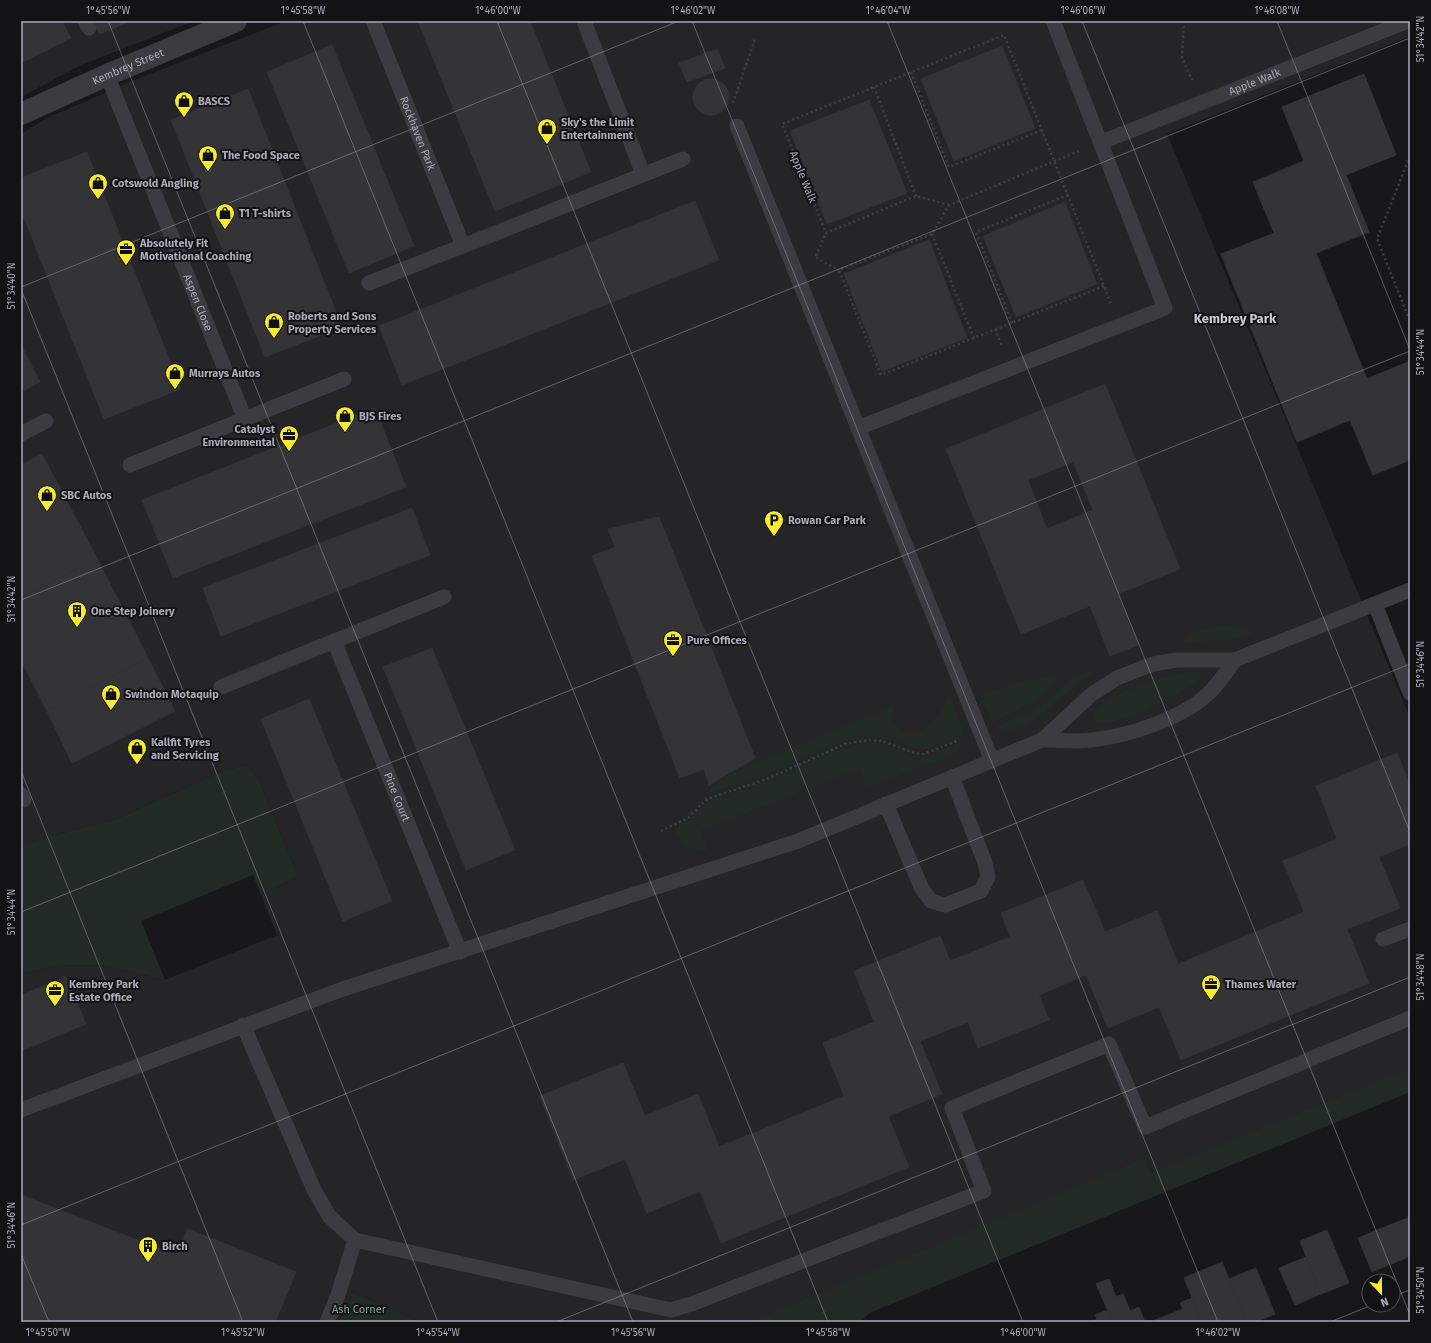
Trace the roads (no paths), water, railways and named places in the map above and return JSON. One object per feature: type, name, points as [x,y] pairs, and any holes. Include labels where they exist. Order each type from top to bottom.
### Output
[{"type":"street","name":"Kembrey Street","points":[[21,114],[107,75],[236,21]]},
{"type":"lane","name":"Rockhaven Park","points":[[372,21],[463,246]]},
{"type":"lane","points":[[584,21],[643,174]]},
{"type":"lane","points":[[858,428],[1165,308],[1102,142],[1053,21]]},
{"type":"lane","points":[[1408,21],[1410,27]]},
{"type":"lane","name":"Apple Walk","points":[[1102,142],[1408,21]]},
{"type":"lane","name":"Aspen Close","points":[[107,75],[245,419]]},
{"type":"lane","points":[[737,126],[992,761]]},
{"type":"lane","points":[[369,284],[683,159]]},
{"type":"lane","points":[[130,465],[344,379]]},
{"type":"lane","points":[[21,434],[46,421]]},
{"type":"lane","points":[[21,1110],[243,1025],[340,990],[798,841],[1042,740],[1092,694],[1117,678],[1153,664],[1177,660],[1235,660],[1410,590]]},
{"type":"lane","points":[[221,688],[444,597]]},
{"type":"lane","points":[[1375,604],[1410,693]]},
{"type":"lane","name":"Pine Court","points":[[334,641],[460,952]]},
{"type":"lane","points":[[1042,740],[1089,740],[1119,736],[1155,723],[1189,708],[1212,689],[1235,660]]},
{"type":"lane","points":[[886,804],[921,887],[927,896],[931,901],[945,905],[961,900],[981,891],[988,877],[985,863],[952,777]]},
{"type":"lane","points":[[1383,939],[1410,929]]},
{"type":"lane","points":[[243,1025],[314,1190],[329,1216],[355,1240],[671,1310],[702,1300],[984,1190],[952,1108],[1109,1044],[1145,1127],[1410,1018]]},
{"type":"lane","points":[[327,1322],[338,1295],[355,1240]]},
{"type":"place","name":"BASCS","points":[[184,118]]},
{"type":"place","name":"Sky's the Limit Entertainment","points":[[547,145]]},
{"type":"place","name":"The Food Space","points":[[208,172]]},
{"type":"place","name":"Cotswold Angling","points":[[98,200]]},
{"type":"place","name":"T1 T-shirts","points":[[225,230]]},
{"type":"place","name":"Absolutely Fit Motivational Coaching","points":[[126,266]]},
{"type":"place","name":"Roberts and Sons Property Services","points":[[274,339]]},
{"type":"place","name":"Murrays Autos","points":[[175,390]]},
{"type":"place","name":"BJS Fires","points":[[345,433]]},
{"type":"place","name":"Catalyst Environmental","points":[[289,452]]},
{"type":"place","name":"SBC Autos","points":[[47,512]]},
{"type":"place","name":"Rowan Car Park","points":[[774,537]]},
{"type":"place","name":"One Step Joinery","points":[[77,628]]},
{"type":"place","name":"Pure Offices","points":[[673,657]]},
{"type":"place","name":"Swindon Motaquip","points":[[111,711]]},
{"type":"place","name":"Kallfit Tyres and Servicing","points":[[137,765]]},
{"type":"place","name":"Thames Water","points":[[1211,1001]]},
{"type":"place","name":"Kembrey Park Estate Office","points":[[55,1007]]},
{"type":"place","name":"Birch","points":[[148,1263]]},
{"type":"district","name":"Kembrey Park","points":[[1235,318]]},
{"type":"park label","name":"Ash Corner","points":[[359,1309]]}]
